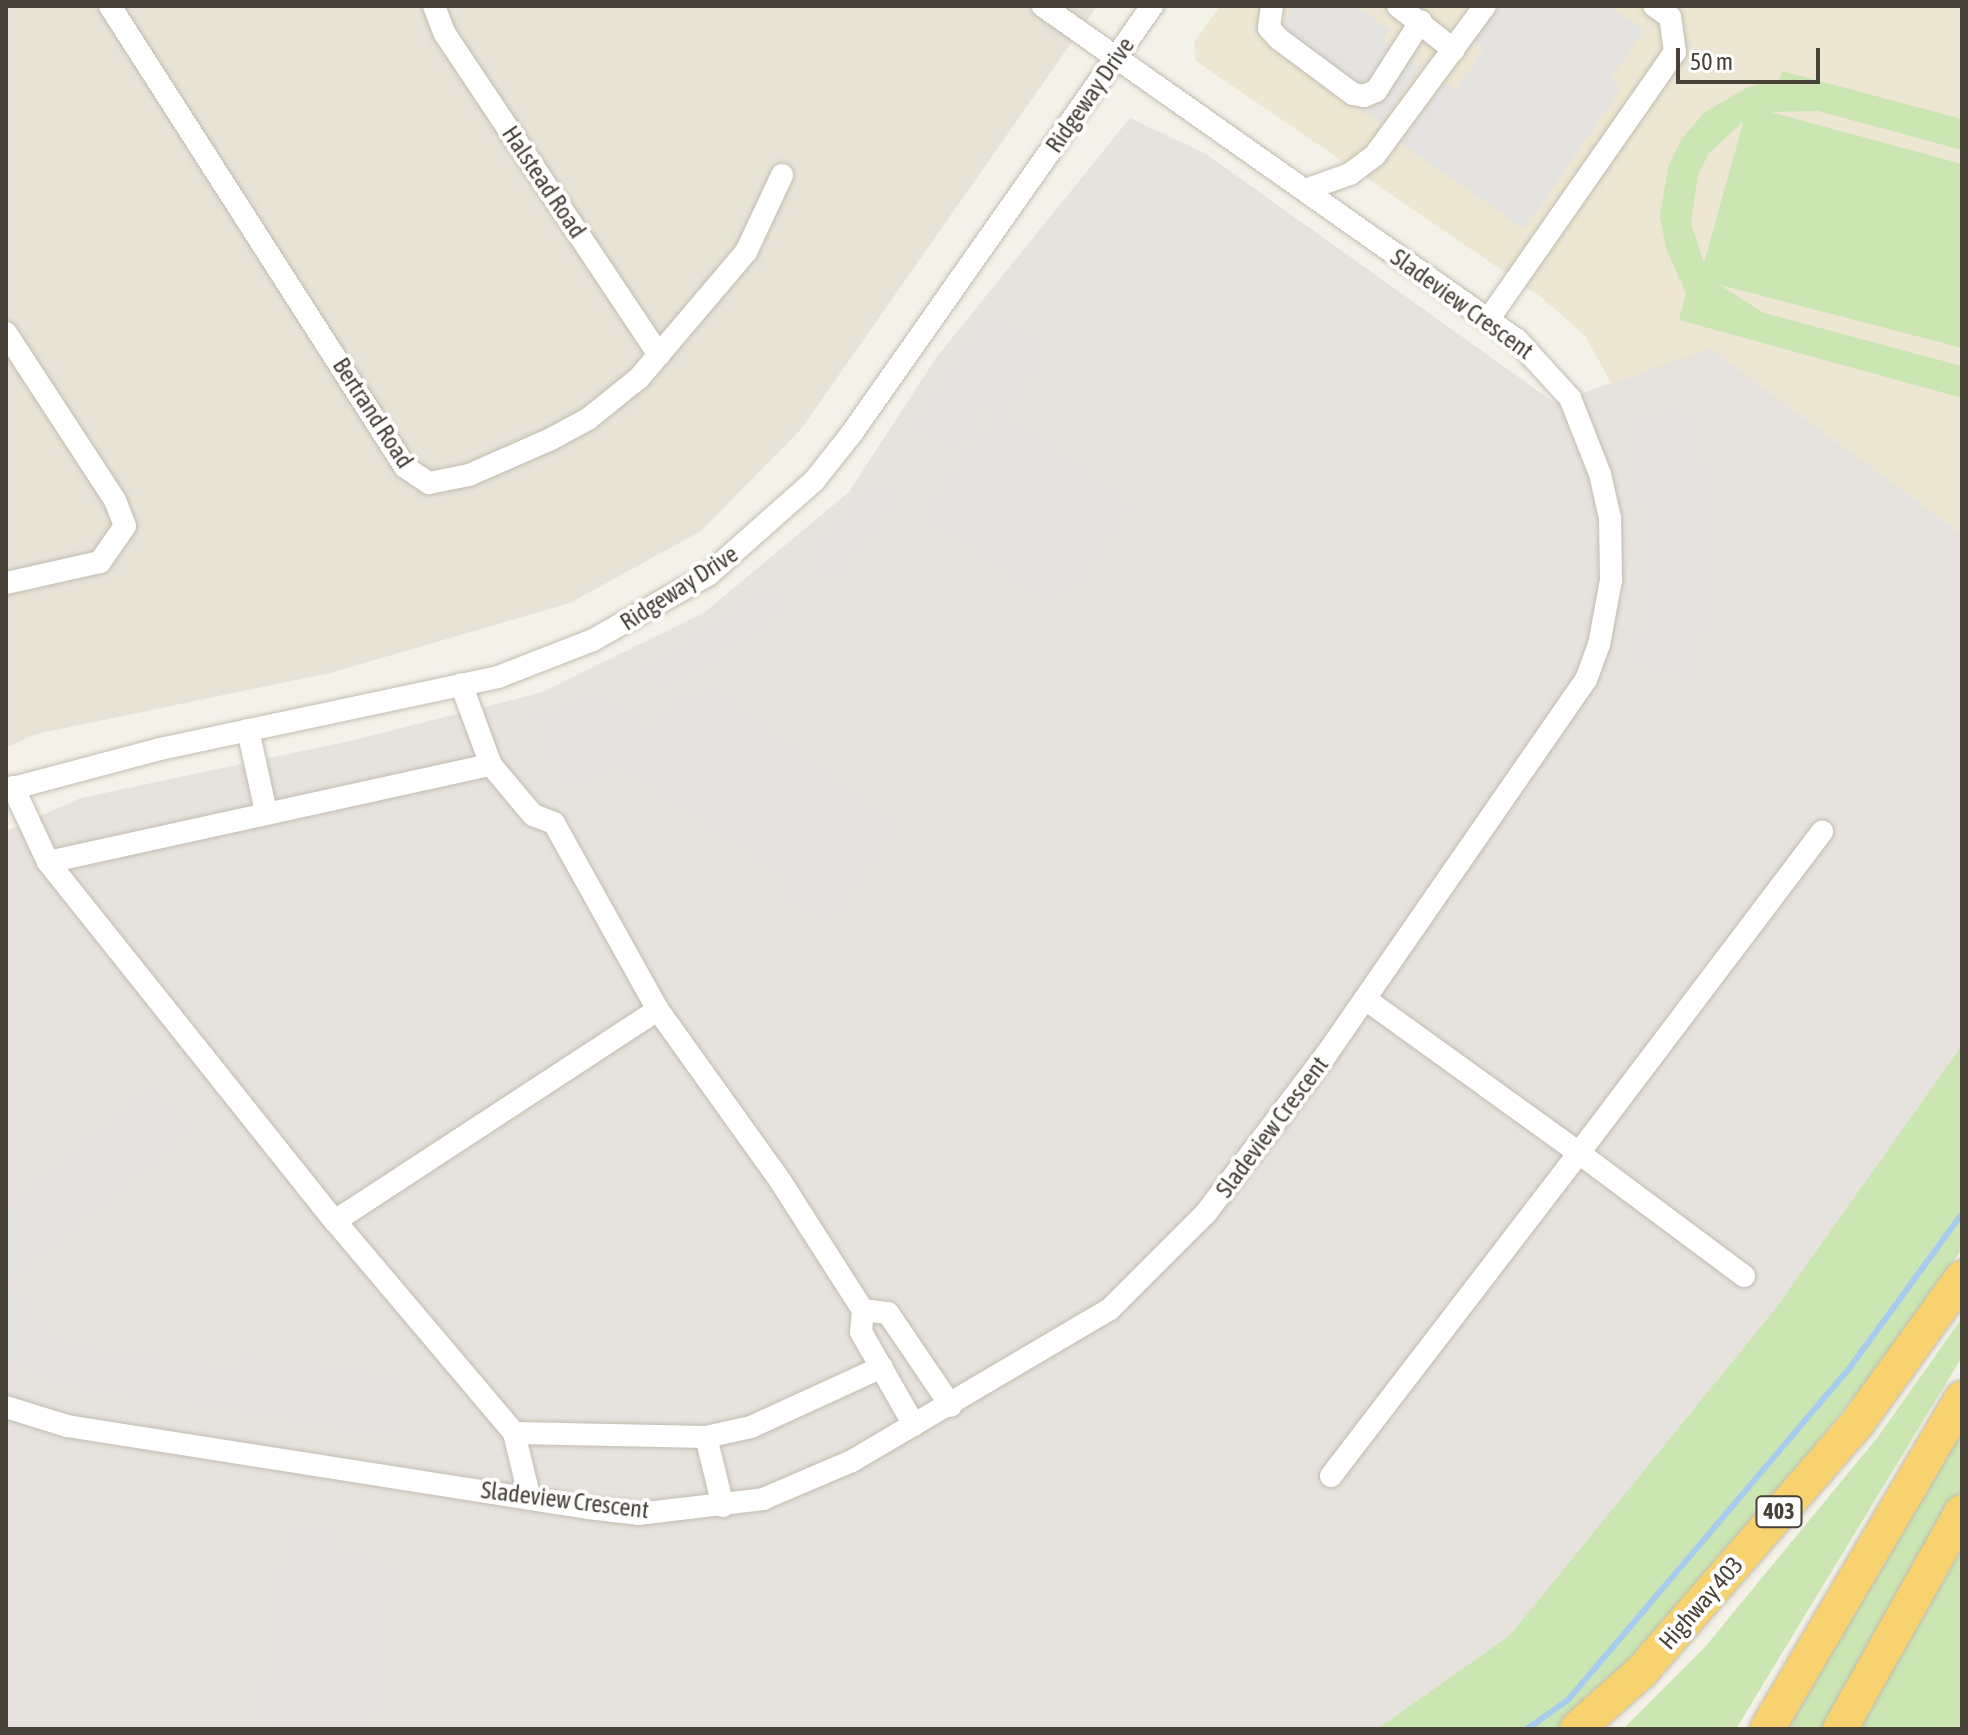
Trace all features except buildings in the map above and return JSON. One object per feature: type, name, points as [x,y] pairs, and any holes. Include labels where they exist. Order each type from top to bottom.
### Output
[{"type":"highway","name":"Highway 403","points":[[1577,1729],[1641,1672],[1858,1422],[1962,1278]]},
{"type":"highway","points":[[1767,1729],[1962,1398]]},
{"type":"highway","points":[[1840,1729],[1962,1512]]},
{"type":"street","name":"Bertrand Road","points":[[110,6],[417,478],[443,483],[469,475],[588,419],[659,355],[746,252],[782,175]]},
{"type":"street","name":"Halstead Road","points":[[434,6],[445,34],[659,355]]},
{"type":"street","name":"Sladeview Crescent","points":[[6,1407],[67,1426],[638,1514],[723,1506],[808,1482],[951,1406],[1068,1337],[1140,1284],[1206,1213],[1367,1000],[1572,704],[1599,645],[1608,593],[1610,518],[1600,474],[1573,406],[1544,365],[1488,320],[1043,6]]},
{"type":"street","name":"Ridgeway Drive","points":[[10,788],[248,730],[461,684],[553,657],[647,612],[708,575],[780,515],[852,433],[1152,6]]},
{"type":"street","points":[[1272,6],[1269,28],[1279,39],[1353,94],[1364,96],[1376,91],[1421,21]]},
{"type":"street","points":[[1398,6],[1421,21],[1454,50]]},
{"type":"street","points":[[1305,190],[1350,174],[1375,155],[1485,6]]},
{"type":"street","points":[[1488,320],[1675,52],[1670,17],[1654,6]]},
{"type":"street","points":[[6,333],[115,500],[125,526],[100,562],[6,583]]},
{"type":"street","points":[[461,684],[491,765],[533,815],[554,823],[658,1010],[781,1182],[863,1310],[861,1332],[914,1425]]},
{"type":"street","points":[[248,730],[266,812]]},
{"type":"street","points":[[48,862],[491,765]]},
{"type":"street","points":[[10,788],[48,862],[335,1221],[514,1433],[530,1499]]},
{"type":"street","points":[[1331,1476],[1822,832]]},
{"type":"street","points":[[1367,1000],[1744,1276]]},
{"type":"street","points":[[335,1221],[658,1010]]},
{"type":"street","points":[[863,1310],[888,1313],[951,1406]]},
{"type":"street","points":[[514,1433],[706,1437],[751,1427],[882,1367]]},
{"type":"street","points":[[706,1437],[723,1506]]},
{"type":"shaded area","points":[[6,6],[1097,6],[801,429],[701,531],[570,603],[330,673],[36,734],[6,748]]},
{"type":"shaded area","points":[[1220,6],[1962,6],[1962,534],[1710,348],[1612,384],[1585,336],[1541,297],[1196,61],[1194,43]]},
{"type":"shaded area","points":[[1295,6],[1355,6],[1390,30],[1382,41],[1420,68],[1380,124],[1268,44]]},
{"type":"shaded area","points":[[1498,6],[1609,6],[1644,30],[1610,79],[1621,88],[1524,229],[1401,143],[1444,82],[1456,90],[1484,49],[1473,41]]},
{"type":"shaded area","points":[[1130,118],[1206,154],[1555,403],[1710,348],[1962,534],[1962,1045],[1775,1309],[1510,1635],[1377,1729],[6,1729],[6,831],[81,798],[350,741],[543,692],[705,612],[849,492],[936,358]]},
{"type":"shaded area","points":[[993,320],[1040,351],[999,413],[981,402],[952,446],[923,427]]},
{"type":"shaded area","points":[[1679,411],[1700,481],[1706,541],[1702,607],[1683,673],[1642,659],[1653,600],[1653,529],[1632,427]]},
{"type":"shaded area","points":[[1001,418],[1124,506],[1064,592],[1056,587],[1048,597],[932,514]]},
{"type":"shaded area","points":[[873,489],[888,501],[830,572],[816,560]]},
{"type":"shaded area","points":[[770,594],[779,608],[660,686],[651,671]]},
{"type":"shaded area","points":[[708,692],[887,827],[825,918],[785,895],[796,881],[795,868],[789,864],[785,870],[609,754],[617,742],[590,744],[605,754],[583,783],[569,778],[541,718],[592,700],[599,712],[613,708],[655,740],[682,699],[699,708]]},
{"type":"shaded area","points":[[152,1094],[182,1131],[6,1278],[6,1216]]},
{"type":"shaded area","points":[[10,1293],[50,1344],[248,1376],[250,1359],[393,1380],[384,1430],[79,1383],[42,1372],[6,1357]]},
{"type":"shaded area","points":[[293,1529],[332,1535],[330,1555],[372,1561],[371,1573],[388,1576],[366,1729],[264,1729]]},
{"type":"green space","points":[[1782,71],[1962,119],[1962,150],[1818,111],[1771,112],[1962,164],[1962,348],[1720,285],[1764,313],[1962,366],[1962,398],[1679,320],[1686,293],[1666,249],[1660,216],[1668,167],[1683,137],[1705,112],[1748,87],[1780,80]],"holes":[[[1743,122],[1704,263],[1691,223],[1698,175],[1709,153]]]},
{"type":"green space","points":[[1962,1045],[1962,1249],[1871,1376],[1718,1567],[1563,1729],[1377,1729],[1510,1635],[1775,1309]]},
{"type":"green space","points":[[1962,1318],[1962,1357],[1736,1729],[1623,1729],[1705,1647],[1877,1438]]},
{"type":"green space","points":[[1962,1432],[1962,1490],[1826,1729],[1787,1729]]},
{"type":"green space","points":[[1962,1549],[1962,1729],[1856,1729]]},
{"type":"waterway","points":[[1527,1729],[1568,1700],[1851,1366],[1962,1214]]}]
